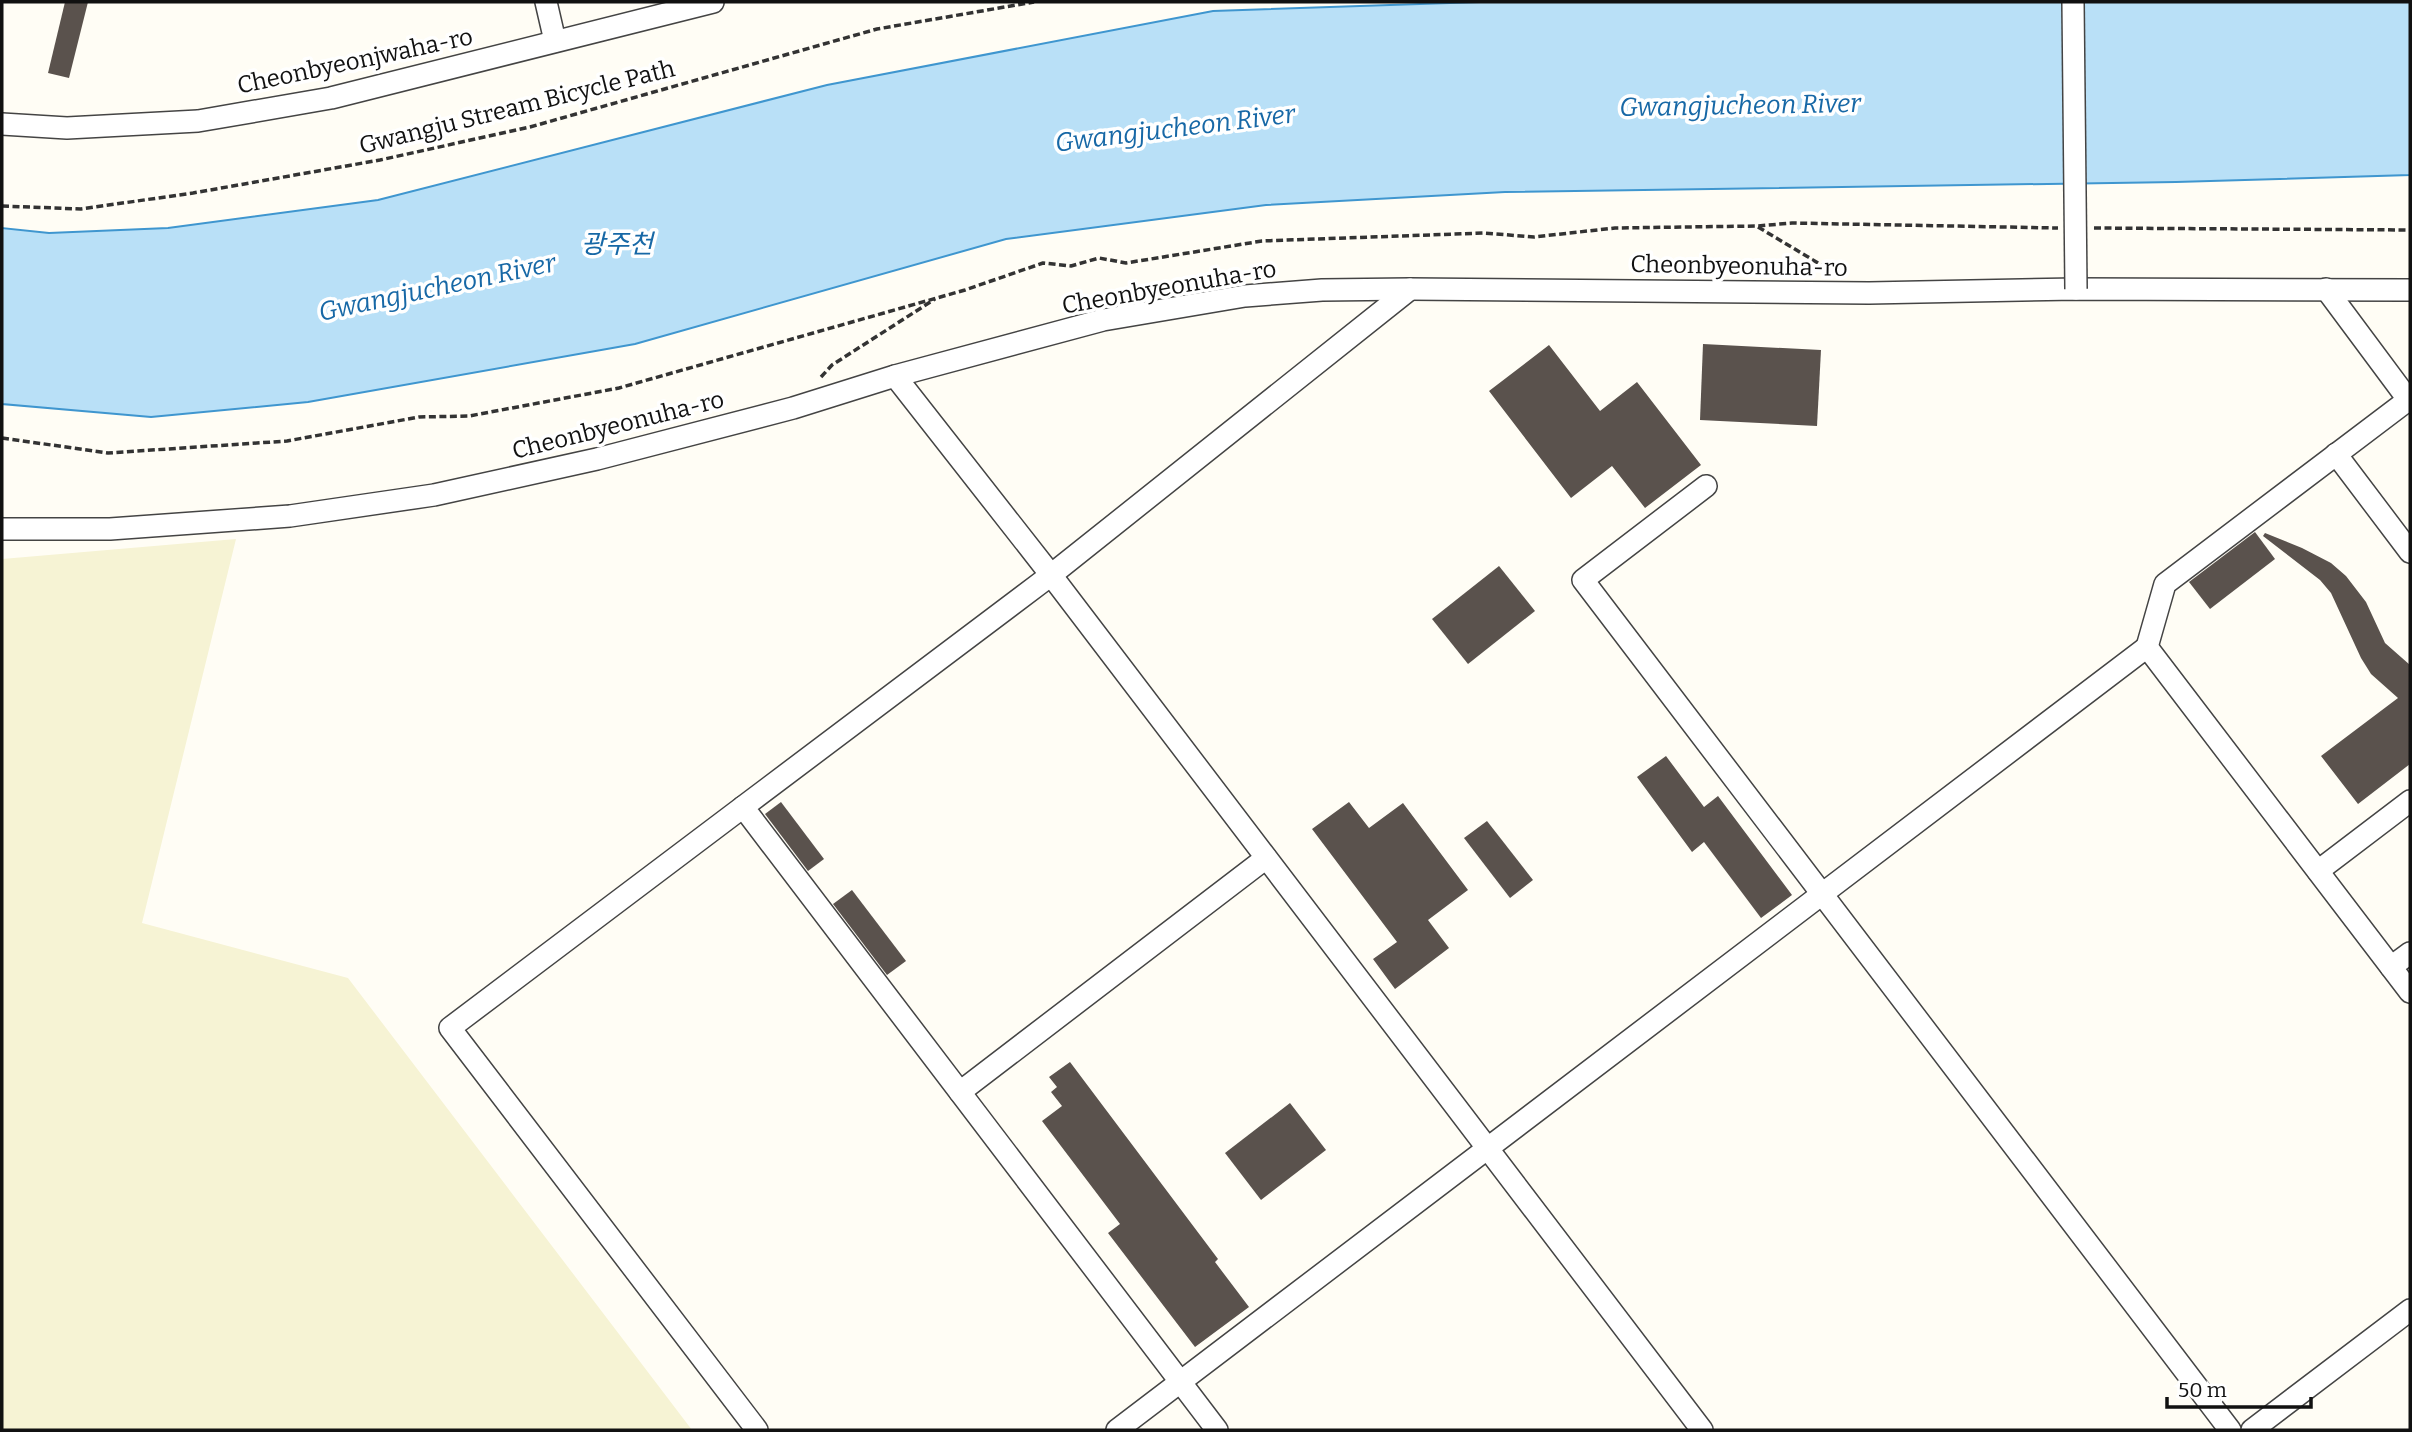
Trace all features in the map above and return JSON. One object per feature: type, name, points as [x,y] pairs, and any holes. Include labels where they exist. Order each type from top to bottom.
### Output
[{"type":"street","points":[[546,2],[555,41]]},
{"type":"street","name":"Cheonbyeonjwaha-ro","points":[[2,124],[67,128],[198,121],[331,97],[713,2]]},
{"type":"street","points":[[2073,2],[2076,289]]},
{"type":"street","points":[[757,1430],[450,1028],[1051,575],[1410,289]]},
{"type":"street","name":"Cheonbyeonuha-ro","points":[[2,529],[110,529],[290,516],[434,495],[610,456],[793,408],[895,376],[1103,320],[1232,298],[1322,290],[1410,289],[1869,293],[2076,289],[2410,290]]},
{"type":"street","points":[[1117,1430],[2147,646],[2165,584],[2409,401],[2326,289]]},
{"type":"street","points":[[895,376],[1051,575],[1702,1430]]},
{"type":"street","points":[[2336,454],[2410,552]]},
{"type":"street","points":[[1706,486],[1583,580],[2230,1430]]},
{"type":"street","points":[[2147,646],[2410,992]]},
{"type":"street","points":[[2318,871],[2410,801]]},
{"type":"street","points":[[743,807],[1217,1430]]},
{"type":"street","points":[[960,1093],[1266,858]]},
{"type":"street","points":[[2391,967],[2410,953]]},
{"type":"street","points":[[2252,1430],[2410,1310]]},
{"type":"path","name":"Gwangju Stream Bicycle Path","points":[[2,205],[81,209],[193,193],[380,160],[530,127],[877,29],[1034,2]]},
{"type":"path","points":[[1757,226],[1835,273]]},
{"type":"path","points":[[816,382],[832,365],[940,296]]},
{"type":"shaded area","points":[[236,539],[142,923],[348,978],[692,1430],[2,1430],[2,559]]},
{"type":"water","name":"광주천","points":[[1480,2],[2410,2],[2410,175],[2176,182],[1505,192],[1266,205],[1006,239],[635,344],[308,402],[151,417],[2,404],[2,228],[49,233],[168,228],[378,200],[827,85],[1213,11]]},
{"type":"building","points":[[65,2],[88,2],[69,78],[48,73]]},
{"type":"building","points":[[1703,344],[1821,350],[1817,426],[1700,420]]},
{"type":"building","points":[[1549,345],[1600,411],[1637,382],[1701,465],[1645,508],[1612,466],[1571,498],[1489,391]]},
{"type":"building","points":[[2255,532],[2275,559],[2210,609],[2189,582]]},
{"type":"building","points":[[2265,533],[2331,563],[2346,576],[2366,602],[2385,643],[2410,665],[2410,764],[2358,804],[2321,756],[2398,698],[2371,674],[2331,593],[2320,580],[2263,536]]},
{"type":"building","points":[[1499,566],[1535,611],[1468,664],[1432,619]]},
{"type":"building","points":[[1666,756],[1704,807],[1718,796],[1792,895],[1761,918],[1704,842],[1692,852],[1637,777]]},
{"type":"building","points":[[781,802],[824,859],[808,871],[765,814]]},
{"type":"building","points":[[1349,802],[1369,828],[1403,803],[1468,890],[1428,920],[1449,948],[1395,989],[1373,959],[1397,942],[1312,829]]},
{"type":"building","points":[[1487,821],[1533,880],[1510,898],[1464,838]]},
{"type":"building","points":[[852,890],[906,961],[887,975],[833,904]]},
{"type":"building","points":[[1070,1062],[1218,1259],[1215,1262],[1249,1307],[1195,1347],[1108,1233],[1120,1224],[1042,1121],[1062,1106],[1051,1092],[1057,1087],[1049,1077]]},
{"type":"building","points":[[1290,1103],[1326,1150],[1261,1200],[1225,1153]]},
{"type":"water label","name":"Gwangjucheon River","points":[[1740,105]]},
{"type":"water label","name":"Gwangjucheon River","points":[[1175,128]]},
{"type":"water label","name":"Gwangjucheon River","points":[[437,287]]}]
